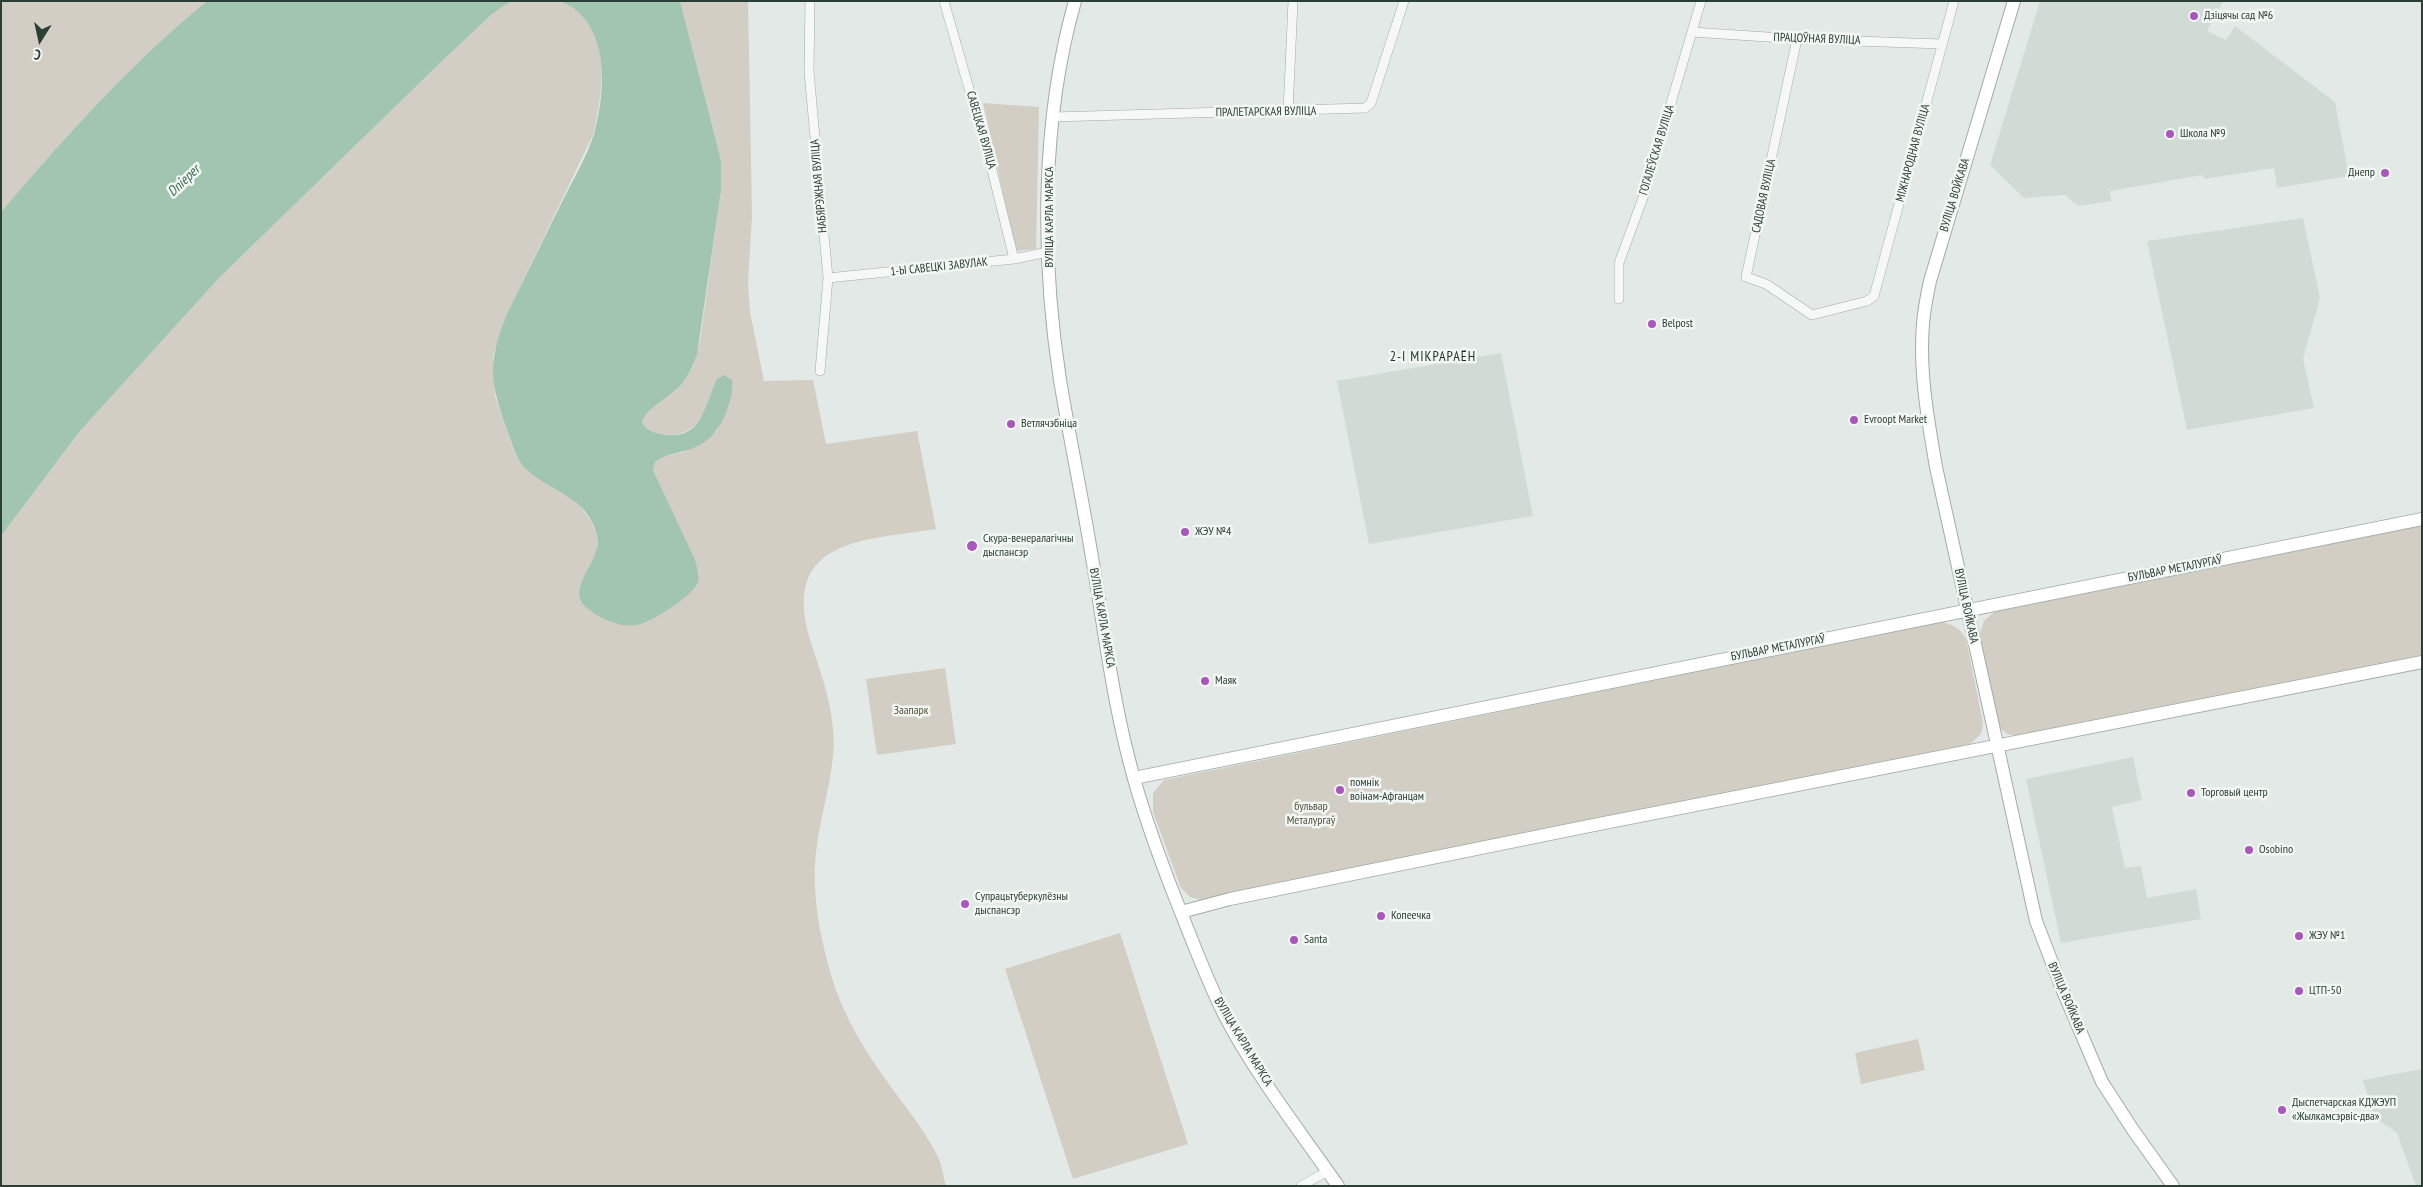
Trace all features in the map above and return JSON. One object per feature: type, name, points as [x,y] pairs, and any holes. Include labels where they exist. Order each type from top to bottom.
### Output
[{"type":"main road","name":"ВУЛІЦА КАРЛА МАРКСА","points":[[1075,1],[1066,32],[1053,117],[1048,180],[1048,252],[1060,380],[1118,713],[1134,778],[1155,844],[1205,973],[1225,1016],[1285,1110],[1338,1186]]},
{"type":"main road","name":"ВУЛІЦА ВОЙКАВА","points":[[2014,1],[1937,256],[1923,322],[1922,359],[1929,420],[1936,467],[2036,921],[2063,991],[2102,1082],[2132,1130],[2173,1186]]},
{"type":"main road","name":"БУЛЬВАР МЕТАЛУРГАЎ","points":[[1134,778],[2422,519]]},
{"type":"main road","points":[[1181,912],[1230,900],[1594,825],[2422,662]]},
{"type":"street","name":"НАБЯРЭЖНАЯ ВУЛІЦА","points":[[810,1],[809,72],[828,278],[820,371]]},
{"type":"street","name":"САВЕЦКАЯ ВУЛІЦА","points":[[944,1],[990,162],[1014,259]]},
{"type":"street","points":[[1288,112],[1293,1]]},
{"type":"street","name":"ПРАЛЕТАРСКАЯ ВУЛІЦА","points":[[1053,117],[1288,112],[1357,110],[1365,108],[1371,104],[1404,1]]},
{"type":"street","name":"ГОГАЛЕЎСКАЯ ВУЛІЦА","points":[[1618,299],[1619,263],[1644,195],[1701,1]]},
{"type":"street","name":"МІЖНАРОДНАЯ ВУЛІЦА","points":[[1867,301],[1874,296],[1954,1]]},
{"type":"street","name":"ПРАЦОЎНАЯ ВУЛІЦА","points":[[1692,32],[1797,39],[1942,44]]},
{"type":"street","name":"САДОВАЯ ВУЛІЦА","points":[[1797,39],[1746,278],[1766,284],[1812,315],[1867,301]]},
{"type":"street","name":"1-Ы САВЕЦКІ ЗАВУЛАК","points":[[828,278],[1014,259],[1048,252]]},
{"type":"street","points":[[1301,1186],[1328,1171]]},
{"type":"shaded area","name":"Школа №9","points":[[2040,1],[2223,1],[2207,31],[2226,40],[2235,26],[2335,102],[2349,176],[2277,188],[2274,168],[2204,179],[2203,175],[2110,191],[2111,201],[2078,206],[2065,195],[2024,198],[1990,165]]},
{"type":"shaded area","points":[[2303,218],[2320,298],[2303,359],[2314,408],[2187,430],[2147,241]]},
{"type":"shaded area","points":[[1501,353],[1533,516],[1369,544],[1337,381]]},
{"type":"shaded area","points":[[2133,757],[2142,800],[2112,807],[2125,868],[2141,866],[2147,898],[2196,889],[2201,919],[2061,943],[2026,779]]},
{"type":"shaded area","points":[[2422,1069],[2422,1186],[2416,1186],[2397,1133],[2374,1117],[2363,1080]]},
{"type":"green space","points":[[1,1],[207,1],[151,50],[99,102],[1,212]]},
{"type":"green space","points":[[510,1],[561,1],[567,4],[577,11],[588,23],[596,37],[600,53],[601,87],[593,135],[506,316],[493,356],[495,396],[515,454],[526,469],[564,492],[580,506],[591,521],[598,536],[597,552],[583,580],[649,620],[688,595],[697,580],[699,572],[653,470],[655,462],[662,457],[683,452],[717,431],[732,390],[733,384],[715,384],[704,414],[698,422],[683,433],[673,435],[661,434],[648,429],[642,422],[653,407],[682,384],[694,363],[700,340],[721,191],[721,160],[680,1],[748,1],[752,215],[748,283],[750,312],[764,381],[813,380],[826,444],[917,431],[936,529],[858,542],[836,550],[819,562],[808,579],[804,604],[809,636],[826,692],[834,742],[831,772],[815,862],[817,913],[820,930],[836,991],[847,1017],[868,1054],[919,1125],[937,1155],[946,1186],[1,1186],[1,536],[80,431],[219,278],[438,65],[492,14]]},
{"type":"green space","points":[[983,103],[1039,107],[1036,249],[1016,251]]},
{"type":"green space","points":[[2422,526],[2422,656],[2020,736],[2007,734],[1997,725],[1980,633],[1984,621],[1994,612]]},
{"type":"green space","name":"бульвар Металургаў","points":[[1942,622],[1956,627],[1966,639],[1983,723],[1981,734],[1970,744],[1201,900],[1190,897],[1181,888],[1153,812],[1153,793],[1164,780]]},
{"type":"green space","name":"Заапарк","points":[[945,668],[956,744],[877,755],[866,679]]},
{"type":"green space","points":[[1120,933],[1188,1144],[1073,1179],[1005,969]]},
{"type":"green space","points":[[1918,1039],[1925,1070],[1861,1084],[1855,1053]]},
{"type":"water","name":"Dnieper","points":[[207,1],[511,1],[492,14],[438,65],[219,278],[80,431],[1,536],[1,212],[99,102],[151,50]]},
{"type":"water","points":[[561,1],[680,1],[721,160],[721,191],[697,354],[684,382],[648,413],[642,422],[647,429],[661,434],[675,435],[685,433],[700,420],[717,379],[724,375],[732,380],[732,392],[724,418],[711,437],[692,448],[665,456],[655,462],[653,470],[695,560],[699,579],[688,595],[671,608],[643,623],[630,626],[604,619],[587,608],[581,600],[579,592],[581,583],[598,544],[592,522],[577,503],[536,478],[520,462],[515,453],[498,401],[493,375],[495,349],[506,316],[584,159],[594,134],[598,117],[602,79],[597,41],[589,25],[577,11]]},
{"type":"place","name":"Дзіцячы сад №6","points":[[2194,16]]},
{"type":"place","name":"Школа №9","points":[[2170,134]]},
{"type":"place","name":"Днепр","points":[[2385,173]]},
{"type":"place","name":"Belpost","points":[[1652,324]]},
{"type":"place","name":"Evroopt Market","points":[[1854,420]]},
{"type":"place","name":"Ветлячэбніца","points":[[1011,424]]},
{"type":"place","name":"ЖЭУ №4","points":[[1185,532]]},
{"type":"place","name":"Скура-венералагічны дыспансэр","points":[[972,546]]},
{"type":"place","name":"Маяк","points":[[1205,681]]},
{"type":"place","name":"помнік воінам-Афганцам","points":[[1340,790]]},
{"type":"place","name":"Торговый центр","points":[[2191,793]]},
{"type":"place","name":"Osobino","points":[[2249,850]]},
{"type":"place","name":"Супрацьтуберкулёзны дыспансэр","points":[[965,904]]},
{"type":"place","name":"Копеечка","points":[[1381,916]]},
{"type":"place","name":"ЖЭУ №1","points":[[2299,936]]},
{"type":"place","name":"Santa","points":[[1294,940]]},
{"type":"place","name":"ЦТП-50","points":[[2299,991]]},
{"type":"place","name":"Дыспетчарская КДЖЭУП «Жылкамсэрвіс-два»","points":[[2282,1110]]},
{"type":"district","name":"2-І МІКРАРАЁН","points":[[1433,357]]}]
